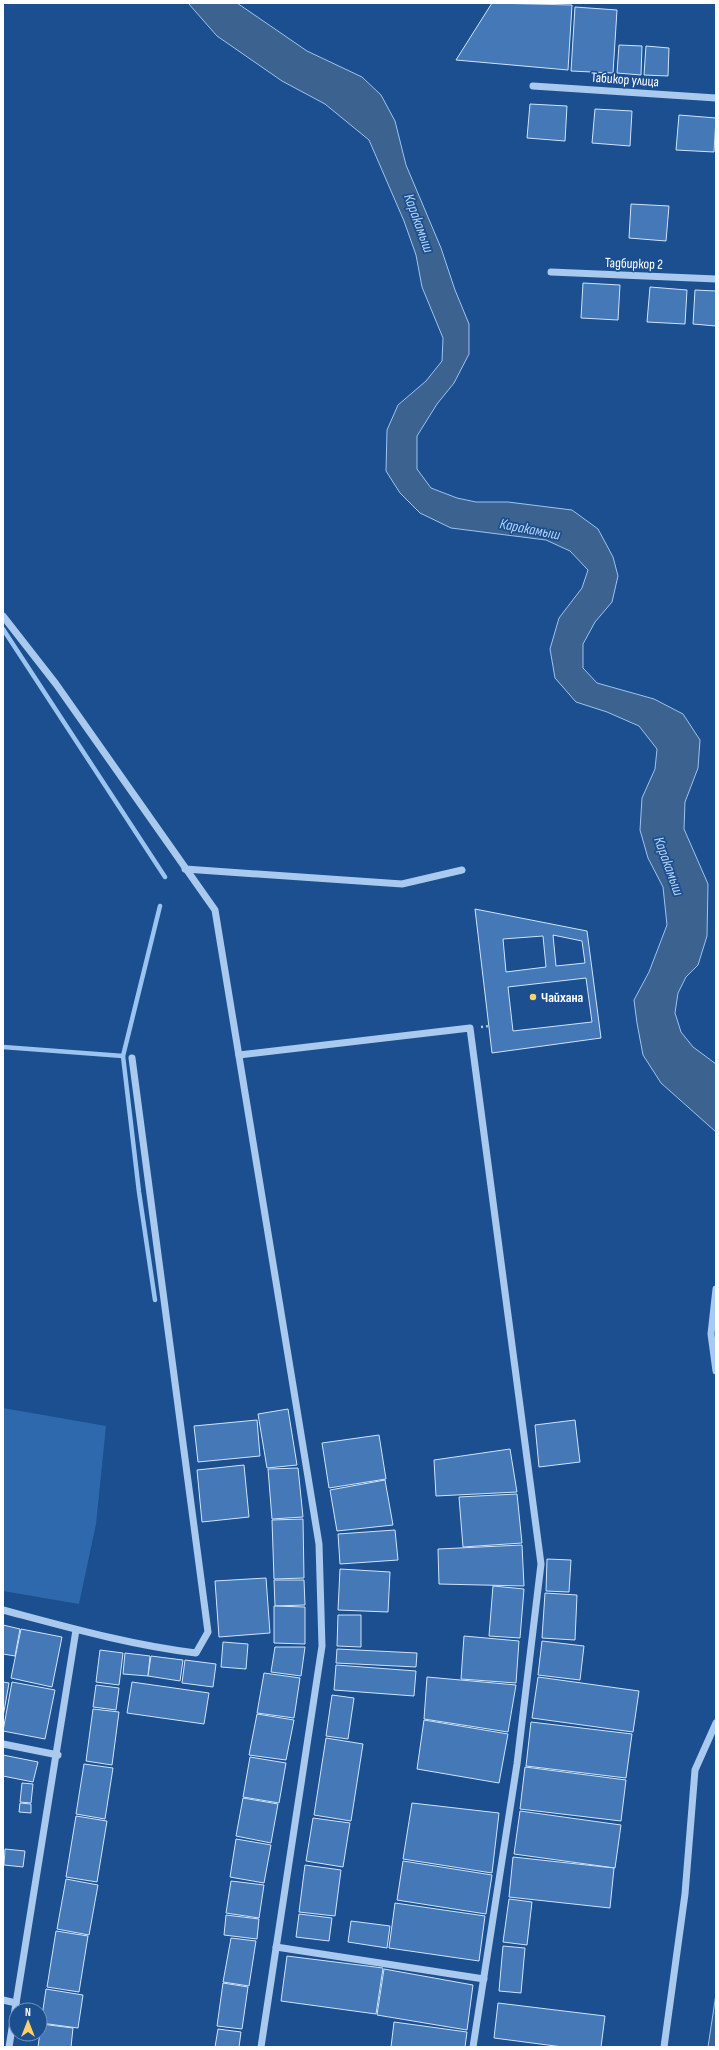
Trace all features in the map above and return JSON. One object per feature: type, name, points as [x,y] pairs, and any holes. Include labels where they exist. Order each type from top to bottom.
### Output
[{"type":"street","name":"Табикор улица","points":[[533,86],[716,98]]},
{"type":"street","name":"Тадбиркор 2","points":[[551,272],[716,279]]},
{"type":"street","points":[[3,616],[56,684],[215,910],[319,1544],[322,1646],[261,2047]]},
{"type":"street","points":[[185,869],[402,884],[462,870]]},
{"type":"street","points":[[239,1055],[470,1028],[541,1564],[518,1764],[473,2047]]},
{"type":"street","points":[[3,1610],[76,1630],[163,1649],[196,1653],[208,1632],[132,1058]]},
{"type":"street","points":[[716,1289],[711,1334],[716,1371]]},
{"type":"street","points":[[3,2000],[16,2002],[58,1755],[76,1630]]},
{"type":"street","points":[[664,2047],[685,1894],[695,1770],[716,1723]]},
{"type":"street","points":[[3,1744],[58,1755]]},
{"type":"street","points":[[276,1947],[484,1979]]},
{"type":"shaded area","points":[[3,1408],[106,1426],[96,1524],[79,1604],[3,1591]]},
{"type":"water","name":"Каракамыш","points":[[188,3],[237,3],[307,51],[362,77],[381,95],[395,121],[406,165],[441,248],[455,290],[469,324],[469,354],[454,383],[437,404],[417,436],[417,469],[431,488],[457,498],[476,502],[508,502],[572,510],[598,529],[613,557],[618,576],[612,602],[595,622],[583,644],[583,668],[597,683],[654,699],[683,714],[700,740],[698,768],[685,802],[684,829],[708,884],[707,936],[698,965],[686,977],[678,993],[675,1013],[681,1032],[693,1047],[716,1064],[716,1132],[661,1083],[643,1055],[637,1023],[634,1000],[649,972],[667,925],[663,887],[648,858],[640,830],[642,798],[655,769],[657,749],[639,726],[607,712],[576,702],[555,678],[550,649],[559,618],[582,588],[588,570],[570,551],[546,540],[451,528],[420,513],[400,493],[386,471],[387,430],[398,405],[426,381],[442,361],[443,338],[422,287],[416,255],[404,221],[369,140],[325,104],[282,81],[217,36]]},
{"type":"water","points":[[716,1994],[716,2047],[708,2047]]},
{"type":"building","points":[[492,3],[572,5],[568,70],[456,60]]},
{"type":"building","points":[[575,7],[617,10],[613,73],[571,71]]},
{"type":"building","points":[[619,45],[642,46],[641,75],[617,73]]},
{"type":"building","points":[[646,46],[669,48],[668,76],[644,75]]},
{"type":"building","points":[[530,104],[567,106],[565,141],[527,138]]},
{"type":"building","points":[[595,109],[632,111],[630,146],[592,143]]},
{"type":"building","points":[[679,115],[716,118],[714,152],[676,150]]},
{"type":"building","points":[[631,204],[669,206],[666,241],[629,238]]},
{"type":"building","points":[[583,283],[620,285],[618,320],[581,318]]},
{"type":"building","points":[[650,287],[687,290],[685,324],[647,322]]},
{"type":"building","points":[[695,290],[716,291],[716,326],[693,324]]},
{"type":"building","points":[[475,909],[587,931],[601,1038],[492,1053]],"holes":[[[553,935],[582,941],[585,963],[556,966]],[[543,936],[546,967],[506,972],[503,939]],[[586,978],[592,1022],[513,1031],[508,987]]]},
{"type":"building","points":[[288,1409],[297,1465],[267,1468],[258,1414]]},
{"type":"building","points":[[257,1420],[260,1456],[198,1462],[194,1426]]},
{"type":"building","points":[[575,1420],[580,1462],[539,1467],[535,1425]]},
{"type":"building","points":[[379,1435],[386,1479],[329,1488],[322,1443]]},
{"type":"building","points":[[510,1449],[517,1492],[436,1496],[434,1460]]},
{"type":"building","points":[[244,1465],[249,1517],[202,1522],[197,1470]]},
{"type":"building","points":[[298,1468],[303,1517],[272,1519],[268,1469]]},
{"type":"building","points":[[385,1480],[393,1525],[337,1531],[330,1490]]},
{"type":"building","points":[[517,1494],[522,1543],[463,1547],[459,1497]]},
{"type":"building","points":[[303,1519],[304,1578],[274,1579],[272,1520]]},
{"type":"building","points":[[395,1530],[398,1560],[340,1564],[338,1534]]},
{"type":"building","points":[[522,1545],[524,1586],[439,1584],[438,1549]]},
{"type":"building","points":[[547,1559],[571,1560],[569,1592],[546,1591]]},
{"type":"building","points":[[340,1569],[390,1572],[388,1612],[338,1610]]},
{"type":"building","points":[[266,1578],[270,1633],[219,1637],[215,1581]]},
{"type":"building","points":[[274,1580],[304,1580],[305,1605],[275,1606]]},
{"type":"building","points":[[493,1586],[524,1589],[520,1638],[489,1636]]},
{"type":"building","points":[[545,1593],[577,1595],[575,1640],[542,1638]]},
{"type":"building","points":[[274,1606],[305,1607],[305,1644],[274,1643]]},
{"type":"building","points":[[338,1615],[361,1615],[361,1647],[337,1646]]},
{"type":"building","points":[[3,1625],[20,1629],[15,1656],[3,1654]]},
{"type":"building","points":[[21,1629],[62,1637],[52,1687],[11,1678]]},
{"type":"building","points":[[464,1636],[519,1641],[516,1683],[461,1679]]},
{"type":"building","points":[[542,1641],[584,1646],[580,1680],[538,1675]]},
{"type":"building","points":[[223,1642],[248,1644],[246,1669],[221,1667]]},
{"type":"building","points":[[275,1647],[305,1647],[301,1676],[271,1672]]},
{"type":"building","points":[[337,1649],[417,1653],[416,1667],[336,1663]]},
{"type":"building","points":[[100,1650],[123,1653],[119,1685],[96,1682]]},
{"type":"building","points":[[125,1653],[150,1656],[148,1676],[123,1674]]},
{"type":"building","points":[[151,1656],[183,1660],[180,1681],[148,1676]]},
{"type":"building","points":[[185,1660],[216,1664],[213,1687],[182,1683]]},
{"type":"building","points":[[336,1665],[416,1671],[414,1696],[334,1690]]},
{"type":"building","points":[[264,1673],[300,1678],[294,1718],[257,1713]]},
{"type":"building","points":[[427,1677],[516,1685],[508,1732],[424,1719]]},
{"type":"building","points":[[538,1677],[639,1691],[633,1732],[532,1718]]},
{"type":"building","points":[[3,1682],[9,1683],[3,1717]]},
{"type":"building","points":[[12,1682],[55,1690],[45,1739],[3,1731]]},
{"type":"building","points":[[132,1682],[209,1693],[204,1724],[127,1713]]},
{"type":"building","points":[[96,1685],[119,1688],[116,1710],[93,1707]]},
{"type":"building","points":[[332,1695],[354,1698],[348,1739],[326,1736]]},
{"type":"building","points":[[93,1709],[119,1712],[112,1765],[86,1761]]},
{"type":"building","points":[[257,1714],[294,1720],[286,1760],[249,1755]]},
{"type":"building","points":[[424,1720],[508,1734],[499,1783],[417,1769]]},
{"type":"building","points":[[531,1722],[632,1734],[626,1778],[526,1766]]},
{"type":"building","points":[[326,1738],[363,1744],[351,1821],[314,1815]]},
{"type":"building","points":[[3,1755],[38,1762],[33,1782],[3,1776]]},
{"type":"building","points":[[250,1757],[286,1763],[279,1803],[243,1797]]},
{"type":"building","points":[[84,1764],[113,1768],[105,1819],[76,1814]]},
{"type":"building","points":[[525,1767],[626,1780],[621,1821],[520,1809]]},
{"type":"building","points":[[22,1783],[33,1784],[31,1803],[20,1802]]},
{"type":"building","points":[[243,1798],[278,1804],[271,1843],[236,1836]]},
{"type":"building","points":[[20,1803],[31,1804],[31,1813],[19,1812]]},
{"type":"building","points":[[412,1803],[499,1813],[492,1873],[403,1859]]},
{"type":"building","points":[[520,1811],[621,1825],[615,1868],[514,1854]]},
{"type":"building","points":[[76,1816],[107,1821],[97,1882],[66,1877]]},
{"type":"building","points":[[313,1818],[350,1823],[343,1867],[306,1861]]},
{"type":"building","points":[[236,1839],[271,1845],[264,1883],[230,1877]]},
{"type":"building","points":[[5,1849],[25,1851],[23,1867],[4,1865]]},
{"type":"building","points":[[513,1857],[614,1868],[610,1908],[509,1897]]},
{"type":"building","points":[[403,1861],[492,1875],[486,1914],[397,1900]]},
{"type":"building","points":[[305,1865],[341,1870],[335,1916],[299,1912]]},
{"type":"building","points":[[66,1879],[98,1885],[89,1935],[57,1929]]},
{"type":"building","points":[[231,1881],[264,1885],[259,1918],[226,1913]]},
{"type":"building","points":[[509,1899],[532,1902],[527,1945],[503,1942]]},
{"type":"building","points":[[395,1903],[485,1916],[479,1961],[389,1948]]},
{"type":"building","points":[[299,1914],[332,1918],[329,1941],[296,1937]]},
{"type":"building","points":[[226,1915],[259,1919],[257,1939],[224,1935]]},
{"type":"building","points":[[351,1921],[390,1926],[387,1948],[348,1942]]},
{"type":"building","points":[[56,1931],[88,1936],[79,1992],[47,1987]]},
{"type":"building","points":[[231,1938],[256,1941],[249,1986],[223,1982]]},
{"type":"building","points":[[503,1946],[525,1948],[521,1993],[499,1991]]},
{"type":"building","points":[[287,1956],[383,1968],[376,2014],[281,2001]]},
{"type":"building","points":[[384,1969],[473,1985],[467,2030],[377,2015]]},
{"type":"building","points":[[223,1983],[248,1987],[242,2029],[217,2026]]},
{"type":"building","points":[[46,1989],[83,1995],[78,2028],[48,2024],[48,2002],[44,2002]]},
{"type":"building","points":[[498,2003],[605,2016],[601,2047],[563,2047],[494,2038]]},
{"type":"building","points":[[394,2022],[467,2032],[465,2047],[391,2047]]},
{"type":"building","points":[[48,2025],[73,2028],[71,2047],[38,2047],[39,2042],[48,2042]]},
{"type":"building","points":[[218,2029],[241,2032],[239,2047],[215,2047]]},
{"type":"waterway","points":[[3,629],[165,877]]},
{"type":"waterway","points":[[155,1300],[139,1192],[123,1056],[160,906]]},
{"type":"waterway","points":[[3,1047],[123,1056]]},
{"type":"place","name":"Чайхана","points":[[533,997]]}]
